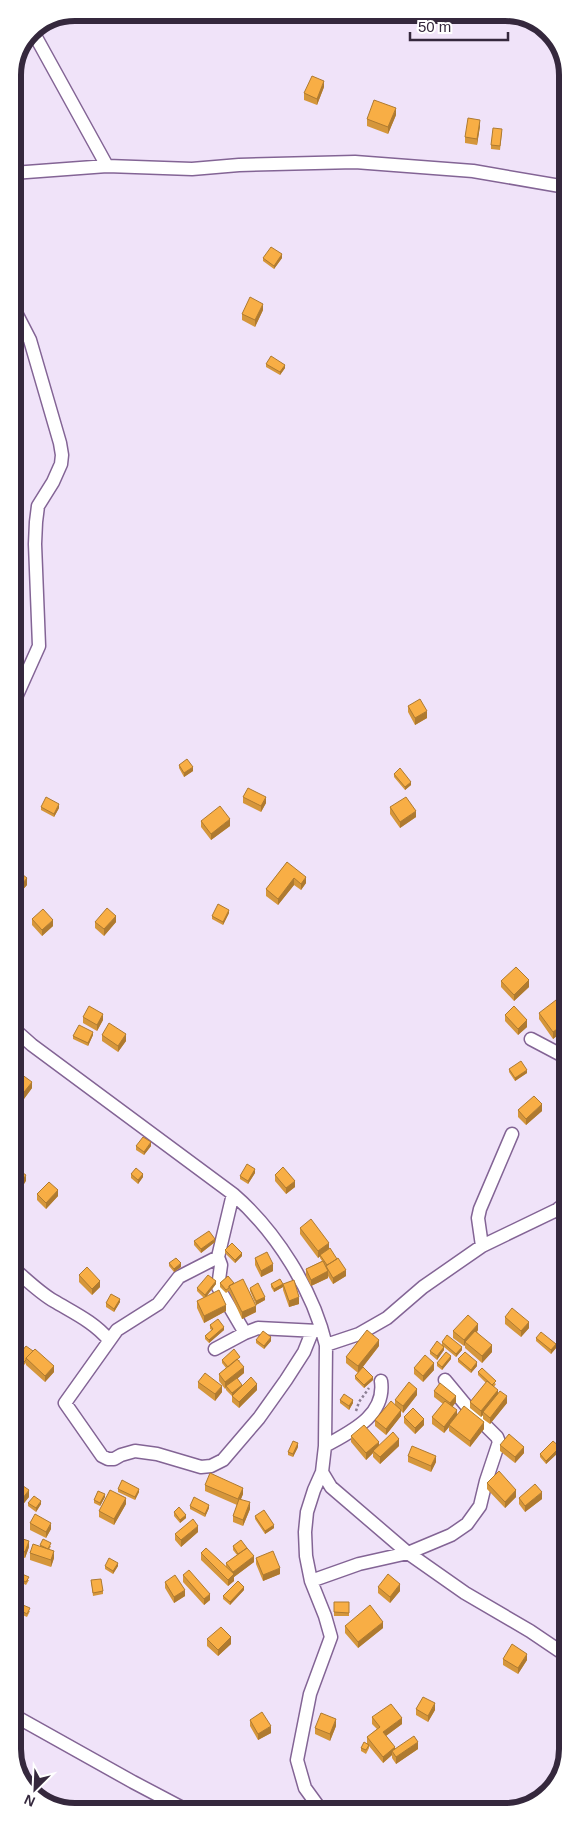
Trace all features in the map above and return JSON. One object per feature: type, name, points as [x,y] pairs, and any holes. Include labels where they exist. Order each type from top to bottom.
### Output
[{"type":"street","points":[[36,38],[107,166]]},
{"type":"street","points":[[21,172],[107,166],[192,170],[238,165],[356,162],[473,170],[559,185]]},
{"type":"street","points":[[21,323],[30,340],[62,455],[53,482],[38,506],[35,553],[40,646],[21,687]]},
{"type":"street","points":[[21,1034],[40,1051],[252,1210],[284,1254],[310,1295],[317,1331],[326,1345],[325,1446],[322,1472],[307,1512],[304,1532],[311,1581],[325,1616],[330,1637],[310,1694],[297,1760],[306,1788],[316,1803]]},
{"type":"street","points":[[531,1039],[559,1053]]},
{"type":"street","points":[[482,1246],[478,1218],[480,1208],[512,1134]]},
{"type":"street","points":[[233,1194],[218,1257],[220,1264],[218,1287],[245,1333]]},
{"type":"street","points":[[326,1345],[359,1334],[387,1318],[423,1287],[482,1246],[559,1209]]},
{"type":"street","points":[[218,1257],[179,1278],[158,1304],[117,1330],[65,1403],[102,1456],[114,1459],[135,1451],[157,1454],[200,1467],[210,1466],[223,1460],[258,1418],[317,1331]]},
{"type":"street","points":[[21,1275],[53,1301],[76,1312],[100,1330],[109,1340]]},
{"type":"street","points":[[215,1349],[258,1328],[317,1331]]},
{"type":"street","points":[[311,1581],[359,1564],[408,1553],[451,1535],[467,1524],[480,1506],[499,1442],[497,1437],[469,1409],[445,1380]]},
{"type":"street","points":[[325,1446],[358,1428],[367,1419],[380,1399],[381,1381]]},
{"type":"street","points":[[322,1472],[331,1487],[408,1553],[465,1593],[530,1631],[559,1651]]},
{"type":"street","points":[[21,1720],[173,1803]]},
{"type":"building","points":[[312,76],[324,81],[317,99],[304,93]]},
{"type":"building","points":[[374,100],[396,108],[388,127],[367,119]]},
{"type":"building","points":[[468,118],[480,120],[477,139],[465,137]]},
{"type":"building","points":[[493,128],[502,129],[500,146],[491,145]]},
{"type":"building","points":[[271,247],[282,254],[274,266],[263,258]]},
{"type":"building","points":[[250,297],[263,304],[255,320],[242,314]]},
{"type":"building","points":[[271,356],[285,365],[280,372],[266,364]]},
{"type":"building","points":[[420,699],[427,711],[415,718],[408,706]]},
{"type":"building","points":[[187,759],[193,767],[184,773],[179,765]]},
{"type":"building","points":[[400,768],[411,782],[405,787],[394,774]]},
{"type":"building","points":[[248,788],[266,797],[261,806],[243,797]]},
{"type":"building","points":[[46,797],[59,804],[54,814],[41,807]]},
{"type":"building","points":[[406,797],[416,811],[400,822],[390,807]]},
{"type":"building","points":[[220,806],[230,819],[211,834],[201,821]]},
{"type":"building","points":[[287,862],[306,877],[301,884],[294,878],[278,899],[266,889]]},
{"type":"building","points":[[21,873],[27,878],[21,885]]},
{"type":"building","points":[[218,904],[229,910],[223,922],[212,916]]},
{"type":"building","points":[[107,908],[116,916],[104,929],[95,922]]},
{"type":"building","points":[[43,909],[53,920],[42,930],[32,919]]},
{"type":"building","points":[[516,967],[529,980],[514,995],[501,981]]},
{"type":"building","points":[[556,1000],[559,1004],[559,1028],[553,1032],[539,1013]]},
{"type":"building","points":[[89,1006],[103,1014],[97,1025],[83,1017]]},
{"type":"building","points":[[514,1006],[527,1020],[518,1029],[505,1015]]},
{"type":"building","points":[[109,1023],[126,1034],[118,1046],[102,1035]]},
{"type":"building","points":[[79,1025],[93,1032],[88,1043],[73,1036]]},
{"type":"building","points":[[521,1061],[527,1070],[515,1078],[509,1069]]},
{"type":"building","points":[[21,1074],[32,1082],[21,1096]]},
{"type":"building","points":[[534,1096],[542,1104],[526,1119],[518,1110]]},
{"type":"building","points":[[143,1137],[151,1142],[144,1152],[136,1146]]},
{"type":"building","points":[[247,1164],[255,1169],[248,1181],[240,1176]]},
{"type":"building","points":[[283,1167],[295,1181],[286,1188],[275,1175]]},
{"type":"building","points":[[136,1168],[143,1174],[138,1180],[131,1174]]},
{"type":"building","points":[[21,1172],[26,1175],[21,1183]]},
{"type":"building","points":[[49,1182],[58,1190],[46,1203],[37,1194]]},
{"type":"building","points":[[311,1219],[329,1243],[318,1251],[300,1228]]},
{"type":"building","points":[[209,1231],[215,1239],[201,1249],[194,1241]]},
{"type":"building","points":[[232,1243],[242,1253],[235,1260],[225,1250]]},
{"type":"building","points":[[330,1248],[337,1259],[327,1265],[320,1255]]},
{"type":"building","points":[[267,1252],[273,1264],[261,1271],[255,1258]]},
{"type":"building","points":[[176,1258],[181,1263],[174,1269],[169,1263]]},
{"type":"building","points":[[338,1258],[346,1270],[333,1278],[326,1266]]},
{"type":"building","points":[[323,1261],[328,1271],[311,1280],[306,1269]]},
{"type":"building","points":[[87,1267],[100,1281],[92,1289],[79,1275]]},
{"type":"building","points":[[208,1275],[216,1281],[205,1295],[197,1288]]},
{"type":"building","points":[[228,1276],[234,1283],[226,1290],[220,1283]]},
{"type":"building","points":[[243,1279],[256,1306],[242,1312],[229,1286]]},
{"type":"building","points":[[280,1279],[283,1284],[274,1289],[271,1284]]},
{"type":"building","points":[[294,1280],[299,1297],[289,1301],[283,1284]]},
{"type":"building","points":[[258,1283],[265,1297],[256,1301],[250,1288]]},
{"type":"building","points":[[219,1290],[226,1305],[204,1316],[197,1301]]},
{"type":"building","points":[[111,1294],[120,1299],[114,1309],[106,1303]]},
{"type":"building","points":[[512,1308],[529,1322],[521,1331],[505,1317]]},
{"type":"building","points":[[468,1315],[478,1324],[464,1340],[453,1331]]},
{"type":"building","points":[[218,1319],[224,1327],[209,1340],[205,1336],[213,1329],[210,1325]]},
{"type":"building","points":[[367,1330],[379,1340],[358,1366],[346,1357]]},
{"type":"building","points":[[263,1331],[271,1337],[264,1346],[256,1340]]},
{"type":"building","points":[[475,1331],[492,1345],[482,1356],[465,1342]]},
{"type":"building","points":[[541,1332],[556,1344],[551,1350],[536,1338]]},
{"type":"building","points":[[447,1335],[462,1347],[456,1354],[442,1342]]},
{"type":"building","points":[[437,1341],[444,1347],[437,1356],[430,1351]]},
{"type":"building","points":[[26,1346],[33,1351],[24,1362],[21,1359],[21,1352]]},
{"type":"building","points":[[35,1349],[54,1366],[45,1376],[26,1358]]},
{"type":"building","points":[[234,1349],[240,1357],[228,1367],[222,1360]]},
{"type":"building","points":[[446,1352],[451,1356],[442,1367],[437,1363]]},
{"type":"building","points":[[465,1352],[477,1362],[471,1370],[458,1359]]},
{"type":"building","points":[[425,1355],[434,1363],[423,1376],[414,1368]]},
{"type":"building","points":[[237,1359],[244,1367],[225,1382],[219,1374]]},
{"type":"building","points":[[363,1367],[373,1377],[364,1385],[355,1376]]},
{"type":"building","points":[[482,1368],[496,1381],[492,1385],[478,1372]]},
{"type":"building","points":[[205,1373],[222,1386],[215,1394],[198,1382]]},
{"type":"building","points":[[251,1377],[257,1384],[239,1402],[232,1396]]},
{"type":"building","points":[[237,1378],[242,1385],[232,1393],[226,1386]]},
{"type":"building","points":[[487,1381],[498,1390],[481,1411],[470,1402]]},
{"type":"building","points":[[409,1382],[417,1389],[403,1406],[395,1400]]},
{"type":"building","points":[[440,1383],[456,1396],[450,1403],[434,1391]]},
{"type":"building","points":[[500,1391],[507,1396],[490,1418],[483,1412]]},
{"type":"building","points":[[344,1394],[353,1400],[349,1406],[340,1400]]},
{"type":"building","points":[[391,1401],[401,1410],[386,1429],[375,1420]]},
{"type":"building","points":[[445,1401],[457,1410],[444,1427],[432,1417]]},
{"type":"building","points":[[464,1406],[484,1422],[470,1441],[449,1425]]},
{"type":"building","points":[[413,1408],[424,1419],[415,1428],[404,1417]]},
{"type":"building","points":[[364,1425],[379,1442],[366,1453],[351,1436]]},
{"type":"building","points":[[393,1432],[399,1439],[380,1457],[373,1451]]},
{"type":"building","points":[[509,1434],[524,1447],[515,1457],[500,1445]]},
{"type":"building","points":[[293,1441],[298,1443],[293,1454],[288,1452]]},
{"type":"building","points":[[553,1441],[559,1446],[546,1461],[540,1454]]},
{"type":"building","points":[[412,1446],[436,1456],[431,1466],[408,1456]]},
{"type":"building","points":[[499,1471],[516,1490],[505,1502],[487,1483]]},
{"type":"building","points":[[210,1473],[243,1488],[238,1499],[205,1485]]},
{"type":"building","points":[[122,1480],[139,1489],[135,1497],[118,1489]]},
{"type":"building","points":[[21,1484],[29,1490],[21,1501]]},
{"type":"building","points":[[535,1484],[542,1492],[525,1506],[519,1498]]},
{"type":"building","points":[[110,1490],[126,1498],[114,1519],[99,1511]]},
{"type":"building","points":[[98,1491],[105,1494],[100,1503],[94,1500]]},
{"type":"building","points":[[34,1496],[41,1501],[36,1508],[28,1503]]},
{"type":"building","points":[[194,1497],[209,1505],[205,1514],[190,1506]]},
{"type":"building","points":[[239,1499],[250,1502],[243,1520],[233,1516]]},
{"type":"building","points":[[179,1507],[186,1515],[180,1520],[174,1512]]},
{"type":"building","points":[[264,1510],[274,1525],[265,1531],[255,1516]]},
{"type":"building","points":[[35,1514],[51,1523],[46,1532],[30,1523]]},
{"type":"building","points":[[193,1519],[198,1526],[181,1540],[175,1534]]},
{"type":"building","points":[[21,1538],[29,1541],[25,1552],[21,1551]]},
{"type":"building","points":[[43,1539],[51,1543],[48,1549],[40,1545]]},
{"type":"building","points":[[241,1540],[247,1548],[238,1554],[233,1546]]},
{"type":"building","points":[[33,1544],[54,1551],[51,1560],[30,1553]]},
{"type":"building","points":[[206,1548],[234,1574],[228,1580],[201,1553]]},
{"type":"building","points":[[247,1548],[254,1556],[233,1572],[226,1563]]},
{"type":"building","points":[[273,1551],[280,1568],[263,1575],[256,1558]]},
{"type":"building","points":[[109,1558],[118,1563],[113,1571],[105,1566]]},
{"type":"building","points":[[189,1570],[210,1594],[204,1599],[183,1575]]},
{"type":"building","points":[[22,1574],[29,1577],[26,1582],[21,1580]]},
{"type":"building","points":[[388,1574],[400,1584],[390,1597],[378,1587]]},
{"type":"building","points":[[175,1575],[185,1590],[174,1597],[165,1582]]},
{"type":"building","points":[[101,1579],[103,1591],[93,1593],[91,1580]]},
{"type":"building","points":[[238,1581],[244,1587],[230,1602],[223,1596]]},
{"type":"building","points":[[334,1602],[349,1602],[349,1613],[334,1612]]},
{"type":"building","points":[[23,1605],[30,1608],[27,1614],[21,1611]]},
{"type":"building","points":[[370,1605],[383,1622],[358,1642],[345,1626]]},
{"type":"building","points":[[221,1627],[231,1637],[218,1650],[207,1639]]},
{"type":"building","points":[[512,1644],[527,1654],[518,1668],[503,1659]]},
{"type":"building","points":[[423,1697],[435,1703],[428,1716],[416,1709]]},
{"type":"building","points":[[391,1704],[402,1718],[383,1732],[395,1747],[383,1757],[367,1737],[380,1727],[372,1717]]},
{"type":"building","points":[[262,1712],[271,1726],[258,1734],[250,1720]]},
{"type":"building","points":[[321,1713],[336,1719],[330,1734],[315,1728]]},
{"type":"building","points":[[414,1736],[418,1742],[396,1757],[392,1751]]},
{"type":"building","points":[[364,1742],[369,1745],[366,1750],[361,1748]]}]
